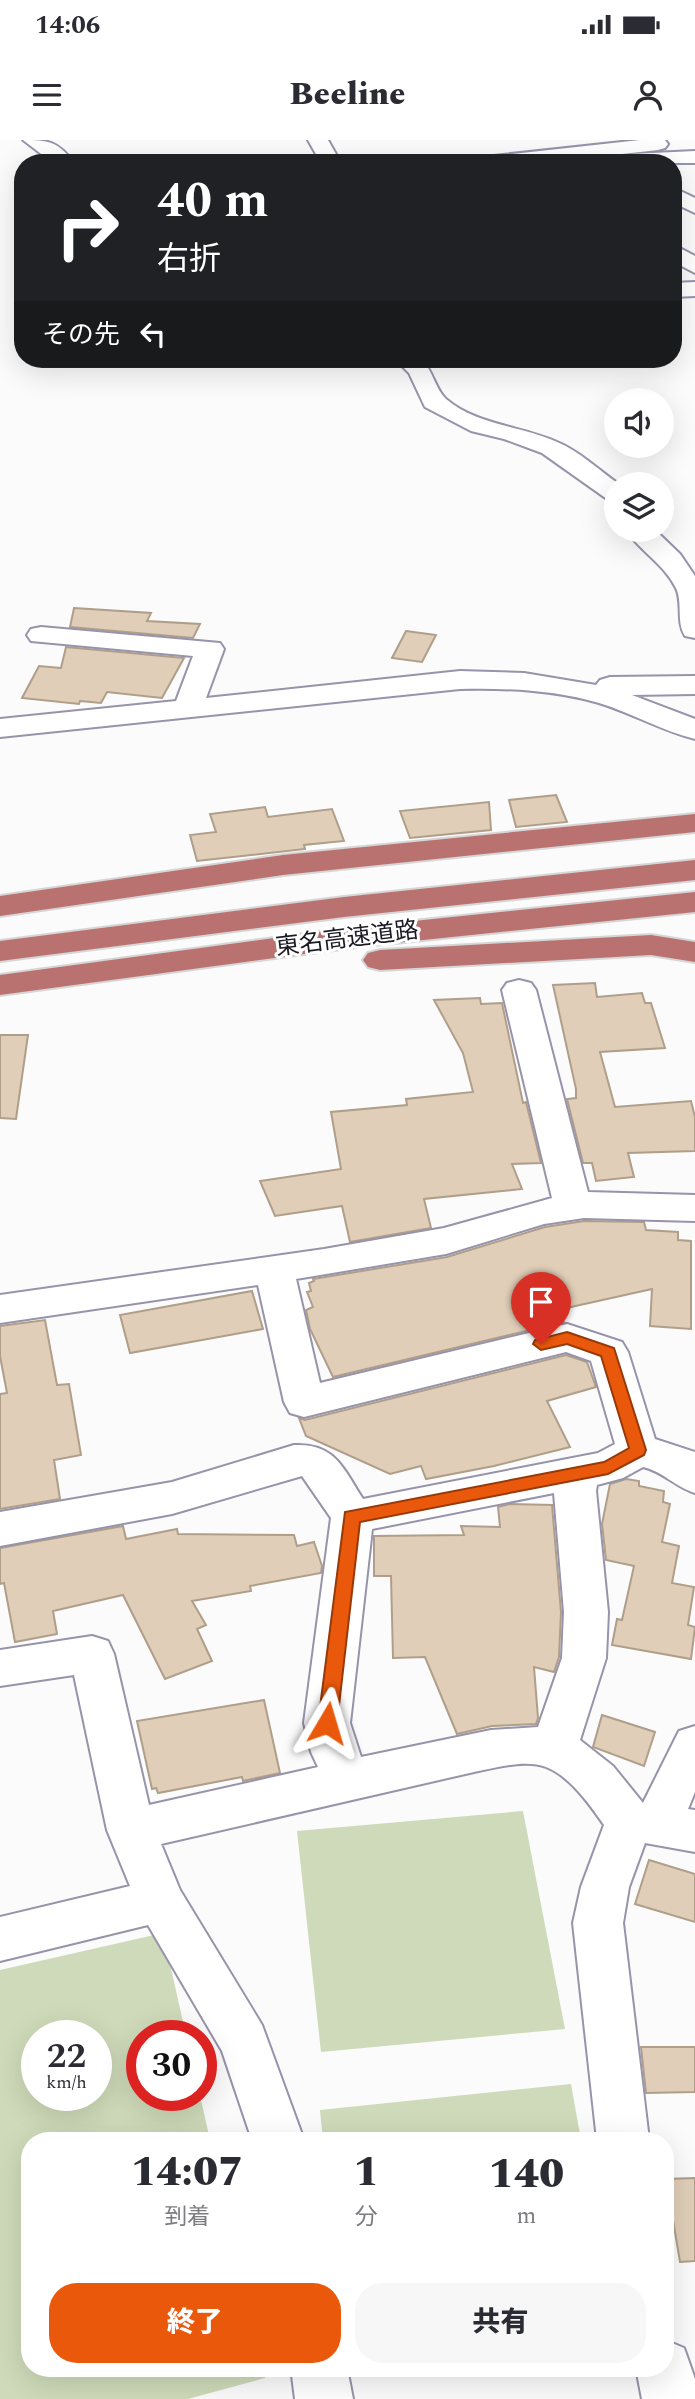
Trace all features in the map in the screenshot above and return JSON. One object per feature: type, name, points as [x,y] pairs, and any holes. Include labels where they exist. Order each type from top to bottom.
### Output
[{"type":"highway","points":[[0,906],[283,865],[695,823]]},
{"type":"highway","name":"東名高速道路","points":[[0,951],[330,908],[695,870]]},
{"type":"highway","name":"東名高速道路","points":[[0,985],[356,937],[695,902]]},
{"type":"highway","points":[[0,993],[398,958],[695,938]]},
{"type":"highway","points":[[569,947],[651,945],[695,952]]},
{"type":"street","points":[[33,140],[56,154]]},
{"type":"street","points":[[530,154],[658,144]]},
{"type":"street","points":[[417,368],[434,402],[451,413],[480,426],[522,436],[551,448],[604,486]]},
{"type":"street","points":[[652,542],[671,560],[693,592],[695,630]]},
{"type":"street","points":[[41,635],[210,649],[188,708]]},
{"type":"street","points":[[0,728],[460,680],[527,680],[583,689],[646,709],[695,730]]},
{"type":"street","points":[[583,689],[612,685],[695,685]]},
{"type":"street","points":[[519,990],[573,1207]]},
{"type":"street","points":[[0,1309],[446,1241],[541,1212],[573,1207],[695,1208]]},
{"type":"street","points":[[274,1269],[304,1402],[567,1338],[608,1352],[676,1456],[352,1517]]},
{"type":"street","points":[[0,1530],[172,1498],[294,1461],[310,1460],[320,1467],[352,1517],[327,1723],[334,1752],[348,1779]]},
{"type":"street","points":[[554,1749],[584,1658],[586,1612],[575,1491],[578,1473]]},
{"type":"street","points":[[0,1668],[92,1654],[131,1830],[160,1901],[244,2042],[275,2132]]},
{"type":"street","points":[[131,1830],[348,1779],[514,1745],[554,1749],[576,1763],[611,1794],[661,1826]]},
{"type":"street","points":[[622,2132],[597,1923],[606,1887],[661,1826],[681,1770],[695,1745]]},
{"type":"street","points":[[0,1938],[160,1901]]},
{"type":"street","points":[[320,2377],[324,2399]]},
{"type":"street","points":[[666,2377],[671,2399]]},
{"type":"green space","points":[[523,1811],[565,2029],[321,2052],[297,1831]]},
{"type":"green space","points":[[163,1933],[183,2020],[126,2020],[126,2111],[204,2111],[208,2132],[21,2132],[21,2377],[265,2377],[188,2399],[0,2399],[0,1970]]},
{"type":"green space","points":[[571,2084],[580,2132],[322,2132],[320,2110]]},
{"type":"building","points":[[74,608],[151,613],[147,621],[200,624],[193,638],[70,627]]},
{"type":"building","points":[[406,631],[436,635],[422,662],[392,658]]},
{"type":"building","points":[[66,647],[184,658],[162,698],[107,692],[101,703],[80,701],[79,704],[22,698],[39,666],[61,668]]},
{"type":"building","points":[[556,795],[567,822],[516,827],[509,800]]},
{"type":"building","points":[[489,802],[491,830],[410,838],[400,811]]},
{"type":"building","points":[[265,807],[268,817],[332,809],[344,841],[304,845],[305,849],[197,861],[190,835],[216,832],[210,814]]},
{"type":"building","points":[[595,983],[597,997],[642,993],[645,1003],[651,1003],[665,1048],[600,1052],[615,1107],[691,1101],[695,1117],[695,1151],[628,1153],[634,1177],[596,1181],[592,1163],[583,1163],[567,1099],[576,1098],[576,1089],[553,985]]},
{"type":"building","points":[[480,998],[481,1004],[502,1003],[523,1103],[526,1102],[541,1163],[512,1164],[522,1189],[424,1199],[431,1228],[350,1242],[342,1206],[275,1216],[260,1181],[341,1169],[331,1112],[407,1105],[406,1099],[473,1092],[463,1053],[434,1000]]},
{"type":"building","points":[[0,1035],[28,1035],[16,1119],[0,1118]]},
{"type":"building","points":[[584,1221],[644,1222],[646,1230],[678,1232],[678,1240],[691,1241],[691,1329],[650,1326],[652,1289],[562,1309],[564,1313],[559,1314],[564,1322],[333,1377],[310,1329],[306,1310],[313,1307],[307,1292],[311,1291],[309,1283],[314,1281],[313,1279],[447,1257],[545,1227]]},
{"type":"building","points":[[252,1291],[263,1329],[130,1353],[120,1315]]},
{"type":"building","points":[[45,1320],[57,1385],[69,1384],[81,1455],[54,1460],[60,1499],[0,1509],[0,1394],[7,1393],[0,1356],[0,1326]]},
{"type":"building","points":[[566,1355],[587,1362],[596,1387],[547,1401],[570,1447],[494,1466],[426,1479],[421,1466],[390,1474],[306,1436],[299,1418],[305,1420]]},
{"type":"building","points":[[626,1479],[639,1481],[639,1486],[664,1491],[663,1502],[670,1504],[662,1542],[679,1546],[672,1583],[694,1587],[688,1625],[695,1627],[691,1659],[612,1645],[617,1619],[622,1620],[634,1566],[606,1560],[602,1524],[610,1484]]},
{"type":"building","points":[[510,1504],[552,1505],[561,1612],[559,1657],[554,1672],[534,1667],[538,1718],[536,1724],[492,1726],[457,1734],[425,1657],[393,1658],[391,1576],[374,1576],[374,1536],[464,1535],[461,1526],[500,1527],[498,1507]]},
{"type":"building","points":[[123,1526],[126,1539],[177,1529],[178,1534],[294,1535],[297,1546],[314,1542],[322,1566],[321,1573],[250,1586],[251,1591],[192,1601],[206,1625],[197,1629],[212,1661],[165,1679],[123,1595],[53,1611],[57,1634],[15,1642],[4,1583],[0,1584],[0,1548]]},
{"type":"building","points":[[264,1700],[280,1773],[243,1781],[242,1777],[158,1793],[156,1788],[152,1789],[137,1721]]},
{"type":"building","points":[[602,1715],[655,1732],[644,1766],[593,1747]]},
{"type":"building","points":[[649,1860],[695,1874],[695,1922],[635,1904]]},
{"type":"building","points":[[641,2047],[695,2047],[695,2092],[646,2093]]},
{"type":"building","points":[[695,2178],[695,2261],[680,2262],[674,2226],[674,2179]]},
{"type":"route","points":[[327,1723],[352,1517],[608,1468],[638,1450],[608,1352],[567,1338],[541,1344]]}]
